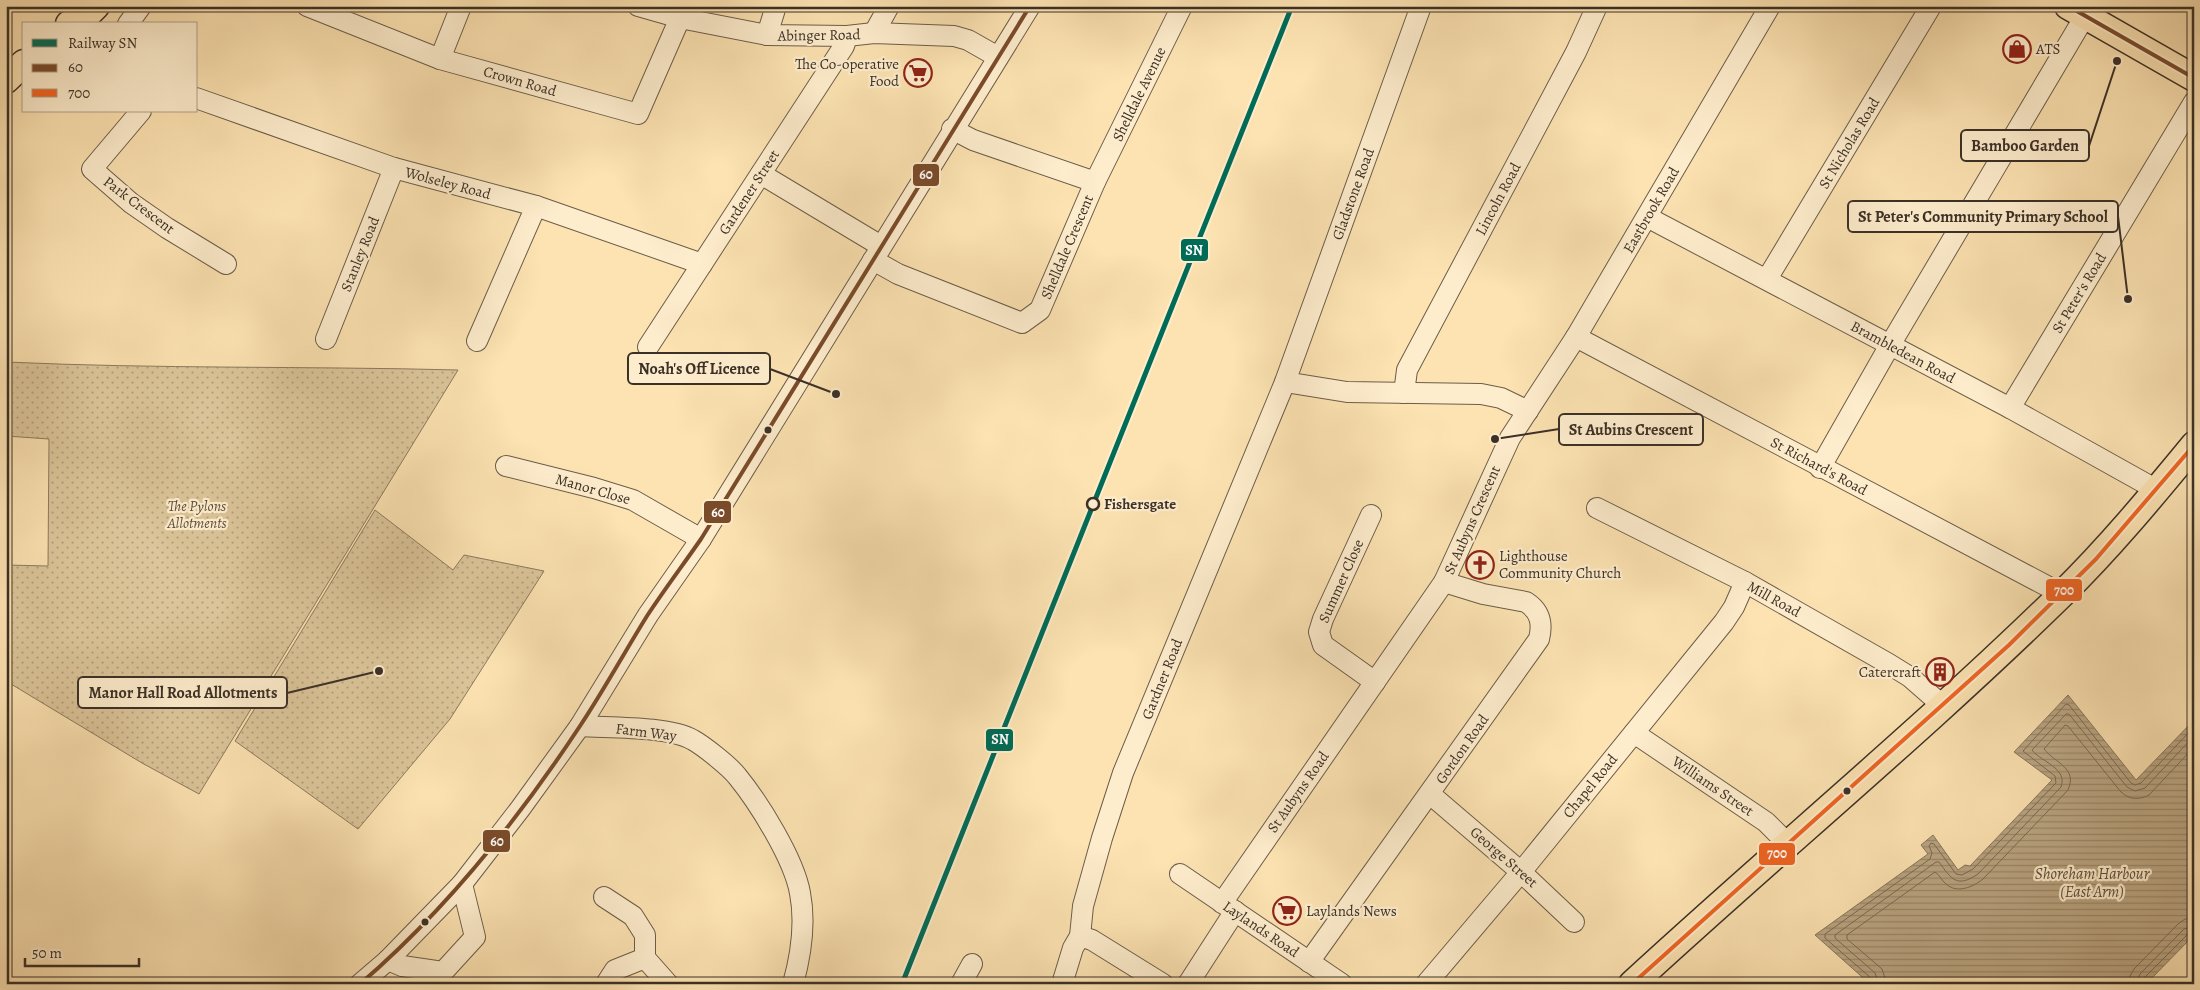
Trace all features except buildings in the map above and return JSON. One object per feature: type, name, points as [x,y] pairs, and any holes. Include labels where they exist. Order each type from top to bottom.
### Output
[{"type":"main road","points":[[63,22],[73,6]]},
{"type":"main road","points":[[73,22],[86,16],[96,6]]},
{"type":"main road","points":[[2077,11],[2194,78]]},
{"type":"main road","points":[[6,80],[22,64]]},
{"type":"main road","points":[[1632,984],[1942,705],[2062,594],[2157,490],[2194,445]]},
{"type":"street","points":[[129,22],[141,6]]},
{"type":"street","name":"Crown Road","points":[[307,6],[440,59],[638,114],[680,18]]},
{"type":"street","points":[[440,59],[461,6]]},
{"type":"street","name":"Abinger Road","points":[[638,6],[680,18],[767,35],[847,36],[874,33],[954,36],[968,40],[998,57]]},
{"type":"street","points":[[767,35],[776,6]]},
{"type":"street","points":[[874,33],[890,6]]},
{"type":"street","points":[[360,984],[388,960],[462,884],[520,809],[580,726],[648,615],[700,539],[804,373],[952,129],[1030,6]]},
{"type":"street","name":"Shelldale Avenue","points":[[1095,182],[1182,6]]},
{"type":"street","name":"Gladstone Road","points":[[1285,382],[1421,6]]},
{"type":"street","name":"Lincoln Road","points":[[1404,393],[1407,370],[1576,52],[1597,6]]},
{"type":"street","name":"Eastbrook Road","points":[[1528,411],[1576,337],[1770,6]]},
{"type":"street","name":"St Nicholas Road","points":[[1766,279],[1931,6]]},
{"type":"street","points":[[1820,468],[2049,77],[2077,11]]},
{"type":"street","name":"Gardener Street","points":[[648,346],[844,46],[847,36]]},
{"type":"street","name":"Wolseley Road","points":[[198,99],[394,168],[536,206],[702,264]]},
{"type":"street","name":"St Peter's Road","points":[[2010,408],[2194,102]]},
{"type":"street","name":"Park Crescent","points":[[140,112],[92,169],[131,203],[167,228],[226,264]]},
{"type":"street","name":"Shelldale Crescent","points":[[876,253],[898,274],[1022,322],[1040,310],[1095,182],[972,140],[952,129]]},
{"type":"street","name":"Stanley Road","points":[[326,339],[394,168]]},
{"type":"street","points":[[761,174],[876,253]]},
{"type":"street","points":[[477,341],[536,206]]},
{"type":"street","name":"Brambledean Road","points":[[1647,218],[2010,408],[2157,490]]},
{"type":"street","name":"St Richard's Road","points":[[1576,337],[1820,468],[2062,594]]},
{"type":"street","points":[[1285,382],[1347,392],[1481,394],[1501,398],[1528,411]]},
{"type":"street","name":"Gardner Road","points":[[1062,984],[1073,948],[1080,936],[1083,906],[1123,773],[1285,382]]},
{"type":"street","name":"St Aubyns Crescent","points":[[1375,682],[1444,582],[1496,466],[1510,438],[1528,411]]},
{"type":"street","name":"Manor Close","points":[[506,466],[594,488],[633,500],[700,539]]},
{"type":"street","name":"Mill Road","points":[[1597,508],[1745,582],[1896,668],[1910,677],[1942,705]]},
{"type":"street","name":"Summer Close","points":[[1371,515],[1323,619],[1319,632],[1323,645],[1375,682]]},
{"type":"street","name":"Gordon Road","points":[[1309,962],[1539,639],[1541,632],[1540,617],[1532,606],[1526,602],[1483,594],[1444,582]]},
{"type":"street","name":"Chapel Road","points":[[1426,984],[1521,872],[1724,622],[1745,582]]},
{"type":"street","name":"St Aubyns Road","points":[[1188,984],[1228,907],[1375,682]]},
{"type":"street","name":"Farm Way","points":[[580,726],[670,732],[693,739],[736,775],[766,818],[788,860],[800,892],[804,927],[798,967],[793,984]]},
{"type":"street","name":"Williams Street","points":[[1634,733],[1760,817],[1788,844]]},
{"type":"street","name":"George Street","points":[[1430,794],[1521,872],[1574,922]]},
{"type":"street","name":"Laylands Road","points":[[1180,874],[1342,984]]},
{"type":"street","points":[[388,960],[402,966],[443,972],[474,938],[462,884]]},
{"type":"street","points":[[604,897],[634,916],[645,935],[645,958],[668,984]]},
{"type":"street","points":[[1080,936],[1092,940],[1163,984]]},
{"type":"street","points":[[606,984],[615,970],[645,958]]},
{"type":"street","points":[[961,984],[972,964]]},
{"type":"green space","name":"The Pylons Allotments","points":[[6,362],[119,366],[458,370],[199,794],[142,763],[6,681],[6,565],[48,566],[49,439],[6,436]]},
{"type":"green space","points":[[375,510],[453,570],[464,555],[544,571],[450,719],[358,829],[235,741]]},
{"type":"water","name":"Shoreham Harbour (East Arm)","points":[[2068,695],[2136,780],[2194,720],[2194,935],[2146,984],[1870,984],[1815,935],[1928,854],[1921,845],[1933,835],[1958,870],[1965,865],[1970,866],[2052,780],[2014,752]]},
{"type":"rail line","name":"SN","points":[[902,984],[1292,6]]},
{"type":"transit line","name":"60","points":[[360,984],[392,956],[451,895],[532,796],[580,726],[647,616],[701,539],[1030,6]]},
{"type":"transit line","name":"60","points":[[2068,6],[2194,78]]},
{"type":"transit line","name":"700","points":[[1632,984],[2009,645],[2096,559],[2194,445]]},
{"type":"place","name":"ATS","points":[[2017,49]]},
{"type":"place","name":"Bamboo Garden","points":[[2117,61]]},
{"type":"place","name":"The Co-operative Food","points":[[918,73]]},
{"type":"place","name":"St Peter's Community Primary School","points":[[2128,299]]},
{"type":"place","name":"Noah's Off Licence","points":[[836,394]]},
{"type":"place","name":"St Aubins Crescent","points":[[1495,439]]},
{"type":"place","name":"Fishersgate","points":[[1093,504]]},
{"type":"place","name":"Lighthouse Community Church","points":[[1480,565]]},
{"type":"place","name":"Manor Hall Road Allotments","points":[[379,671]]},
{"type":"place","name":"Catercraft","points":[[1940,672]]},
{"type":"place","name":"Laylands News","points":[[1287,911]]}]
